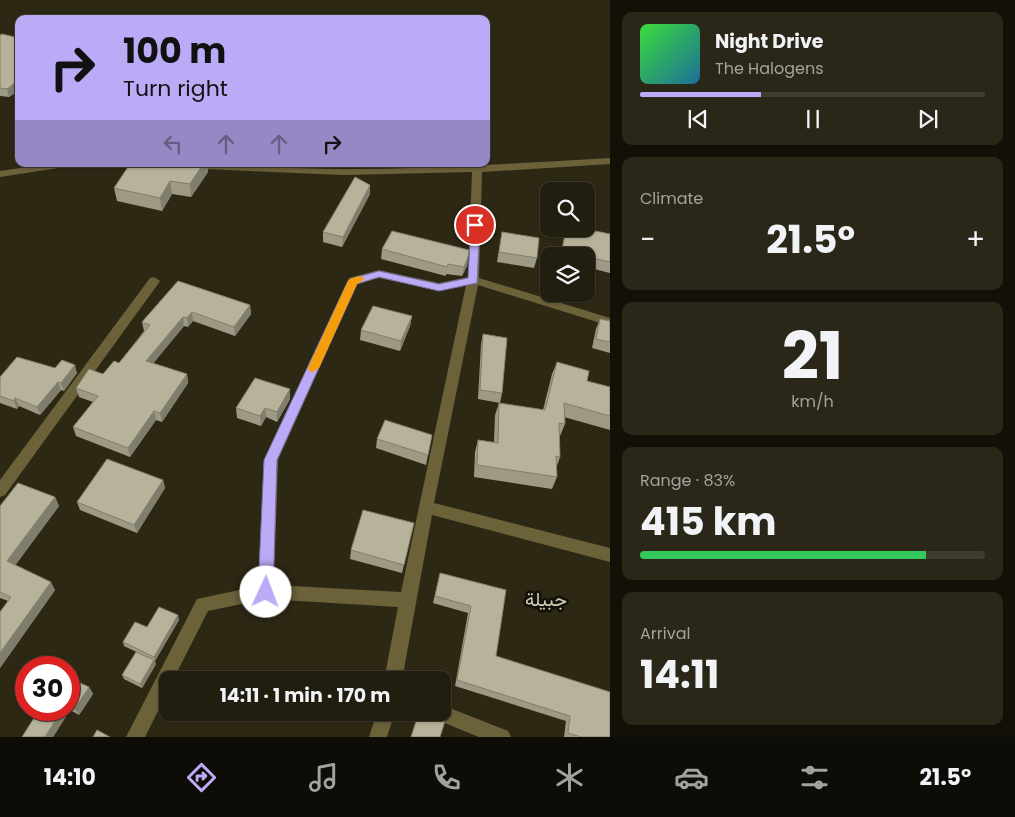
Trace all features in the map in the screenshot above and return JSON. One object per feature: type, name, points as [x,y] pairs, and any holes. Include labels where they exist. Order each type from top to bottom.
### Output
[{"type":"street","points":[[226,167],[344,172],[477,169],[610,161]]},
{"type":"street","points":[[0,174],[46,167]]},
{"type":"street","points":[[395,671],[407,600],[473,280],[477,169]]},
{"type":"street","points":[[266,592],[271,460],[353,281],[379,274],[439,287],[473,280],[610,322]]},
{"type":"street","points":[[0,491],[154,281]]},
{"type":"street","points":[[426,507],[610,555]]},
{"type":"street","points":[[135,737],[203,604],[266,592],[407,600]]},
{"type":"street","points":[[451,717],[502,737]]},
{"type":"street","points":[[378,737],[383,721]]},
{"type":"building","points":[[0,35],[15,37],[15,83],[7,89],[0,88]]},
{"type":"building","points":[[128,167],[201,167],[190,184],[170,181],[160,198],[114,188]]},
{"type":"building","points":[[355,177],[370,185],[343,237],[323,232]]},
{"type":"building","points":[[392,231],[469,250],[464,267],[448,264],[447,267],[382,249]]},
{"type":"building","points":[[595,231],[610,234],[610,262],[595,259],[595,247],[563,247],[565,237],[595,237]]},
{"type":"building","points":[[502,232],[539,238],[537,258],[499,252]]},
{"type":"building","points":[[178,281],[250,305],[234,327],[192,312],[187,318],[183,317],[146,361],[187,374],[160,413],[154,411],[128,448],[73,427],[98,396],[76,388],[89,369],[103,374],[114,361],[119,363],[150,325],[142,322]]},
{"type":"building","points":[[373,306],[412,316],[401,341],[361,330]]},
{"type":"building","points":[[600,319],[610,321],[610,342],[596,339]]},
{"type":"building","points":[[483,334],[507,338],[502,393],[480,390]]},
{"type":"building","points":[[17,357],[55,368],[62,360],[75,365],[61,383],[58,382],[37,407],[15,398],[14,401],[0,396],[0,377]]},
{"type":"building","points":[[557,362],[589,371],[587,381],[610,387],[610,416],[564,403],[565,424],[559,423],[560,457],[556,456],[557,477],[477,465],[478,440],[498,443],[499,403],[545,410]]},
{"type":"building","points":[[255,378],[290,389],[277,412],[265,408],[260,416],[236,408]]},
{"type":"building","points":[[385,420],[432,435],[428,455],[377,439]]},
{"type":"building","points":[[107,459],[163,480],[134,525],[77,502]]},
{"type":"building","points":[[18,483],[55,497],[7,561],[51,582],[0,653],[0,612],[11,597],[0,592],[0,506]]},
{"type":"building","points":[[363,510],[414,523],[404,565],[351,550]]},
{"type":"building","points":[[440,573],[506,590],[496,656],[610,692],[610,737],[581,737],[568,733],[570,716],[457,680],[471,606],[435,596]]},
{"type":"building","points":[[159,607],[178,615],[154,657],[123,642],[135,622],[147,627]]},
{"type":"building","points":[[136,652],[154,660],[140,684],[122,675]]},
{"type":"building","points":[[80,683],[89,687],[80,701]]},
{"type":"building","points":[[32,721],[55,721],[45,737],[22,737]]},
{"type":"building","points":[[416,721],[445,721],[440,737],[411,737]]},
{"type":"building","points":[[97,730],[110,737],[93,737]]},
{"type":"slow traffic","points":[[313,368],[353,281],[359,279]]},
{"type":"district","name":"جبيلة","points":[[546,599]]},
{"type":"route","points":[[266,592],[271,460],[353,281],[379,274],[439,287],[473,280],[475,225]]}]
